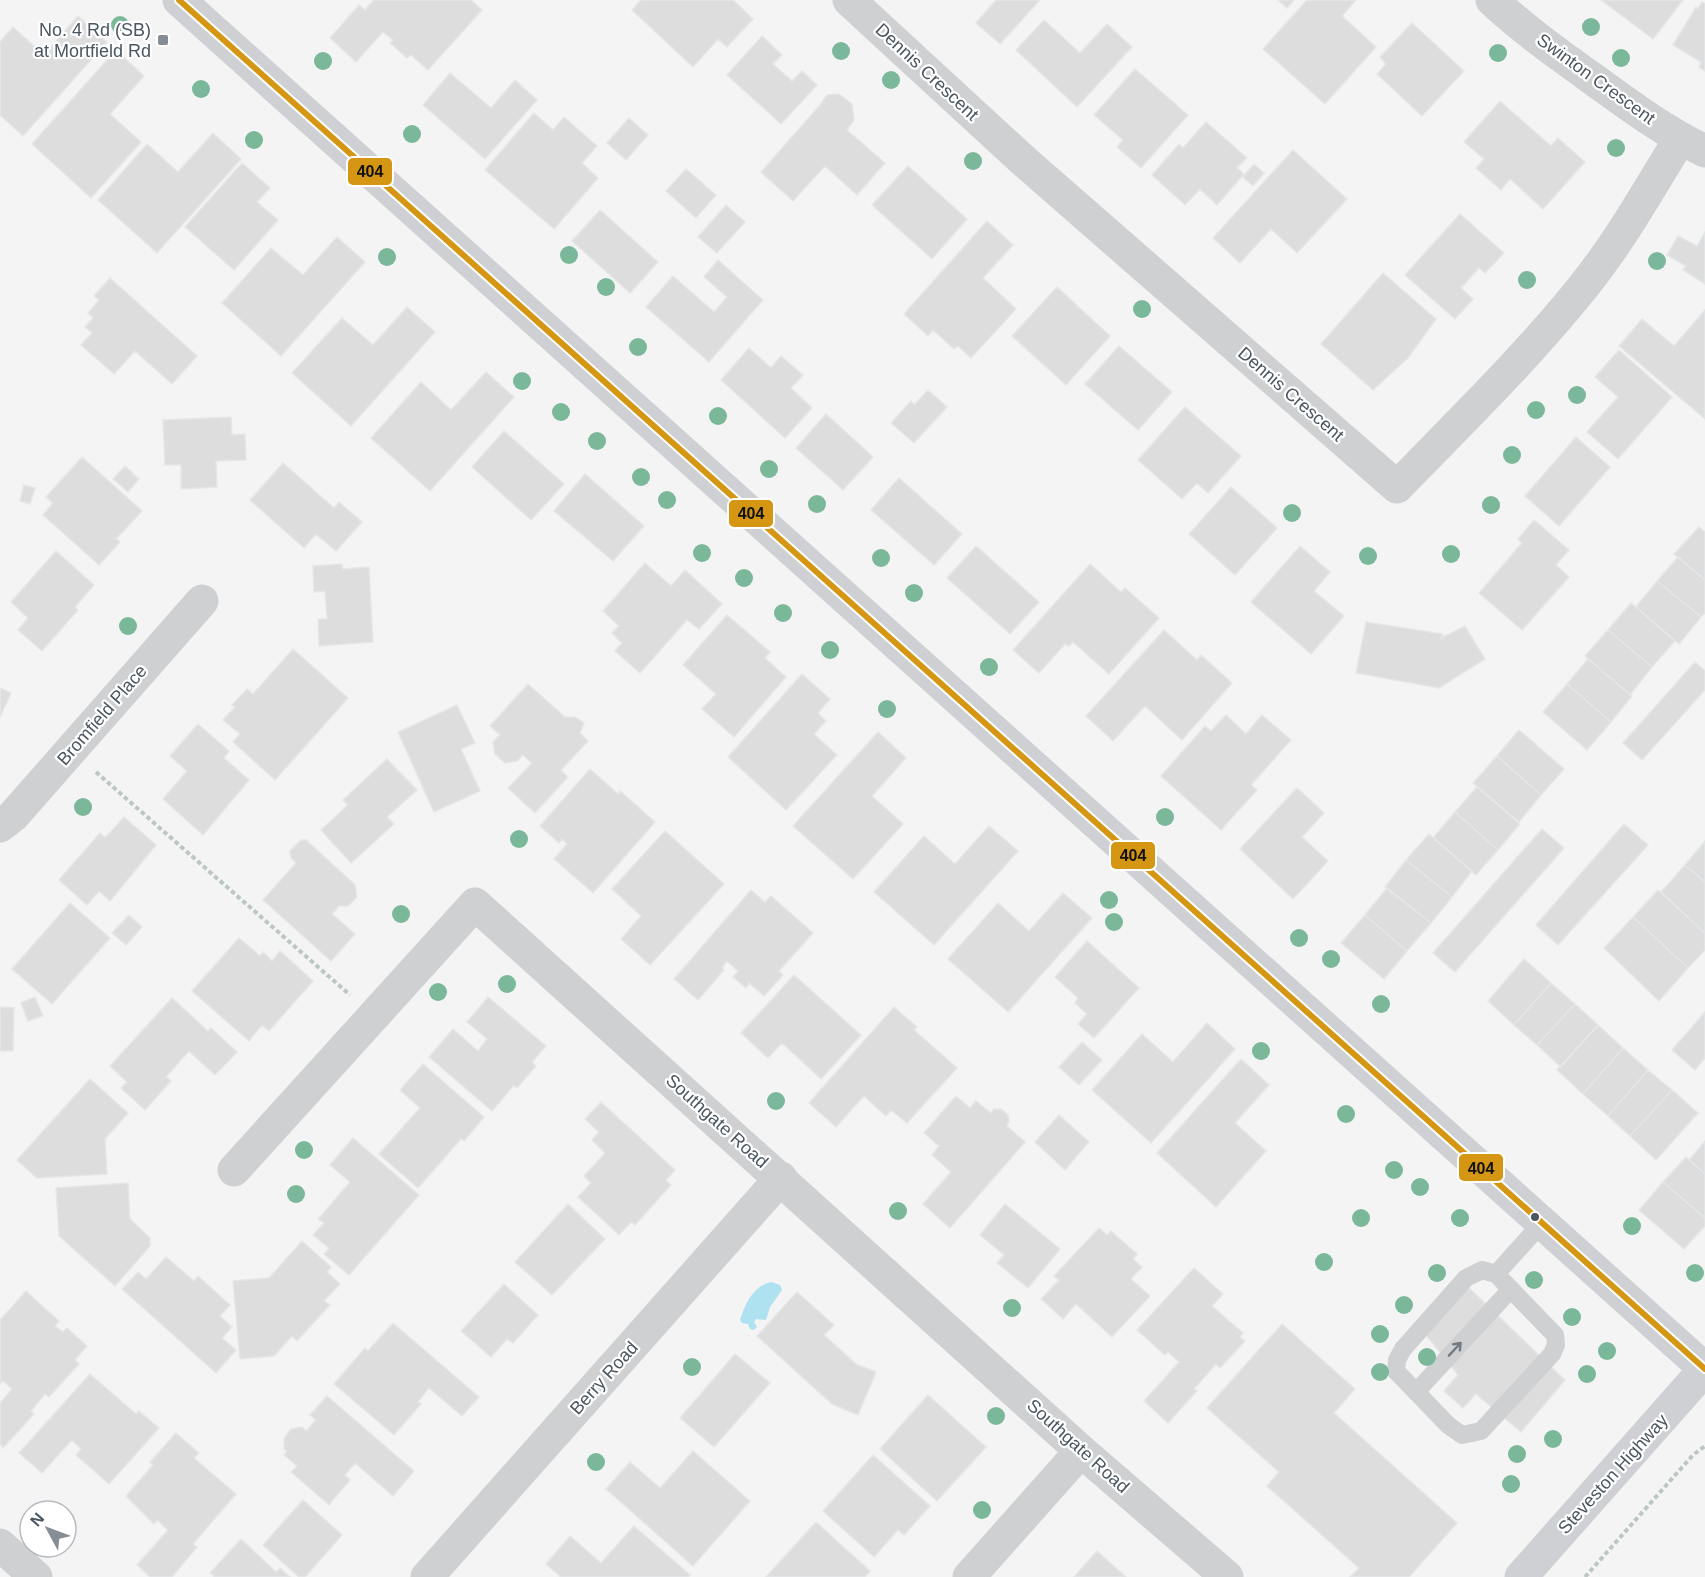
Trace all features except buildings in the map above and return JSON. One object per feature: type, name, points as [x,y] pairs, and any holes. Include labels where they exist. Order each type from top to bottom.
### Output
[{"type":"main road","points":[[179,0],[1705,1369]]},
{"type":"main road","name":"Steveston Highway","points":[[1521,1577],[1705,1369]]},
{"type":"street","name":"Dennis Crescent","points":[[849,0],[1025,162],[1397,487],[1509,371],[1583,287],[1626,227],[1693,145]]},
{"type":"street","name":"Swinton Crescent","points":[[1491,0],[1639,113],[1693,145]]},
{"type":"street","name":"Bromfield Place","points":[[0,826],[13,816],[202,601]]},
{"type":"street","name":"Southgate Road","points":[[234,1170],[474,904],[781,1178],[1081,1451],[1227,1577]]},
{"type":"street","name":"Berry Road","points":[[428,1577],[781,1178]]},
{"type":"street","points":[[969,1577],[1081,1451]]},
{"type":"street","points":[[0,1545],[36,1577]]},
{"type":"lane","points":[[1496,1274],[1542,1223]]},
{"type":"lane","points":[[1482,1270],[1496,1274],[1510,1289],[1555,1335],[1556,1345],[1552,1354],[1481,1431],[1462,1435],[1448,1425],[1396,1371],[1397,1360],[1403,1349],[1466,1278],[1482,1270]]},
{"type":"lane","points":[[1416,1392],[1510,1289]]},
{"type":"path","points":[[71,750],[374,1017]]},
{"type":"path","points":[[1586,1577],[1692,1455],[1705,1446]]},
{"type":"water","points":[[771,1282],[780,1285],[782,1290],[770,1307],[766,1320],[756,1319],[754,1322],[757,1327],[754,1330],[750,1329],[748,1324],[740,1320],[744,1308],[759,1287]]},
{"type":"transit line","name":"404","points":[[179,0],[1705,1369]]},
{"type":"place","name":"No. 4 Rd (SB) at Mortfield Rd","points":[[163,40]]}]
